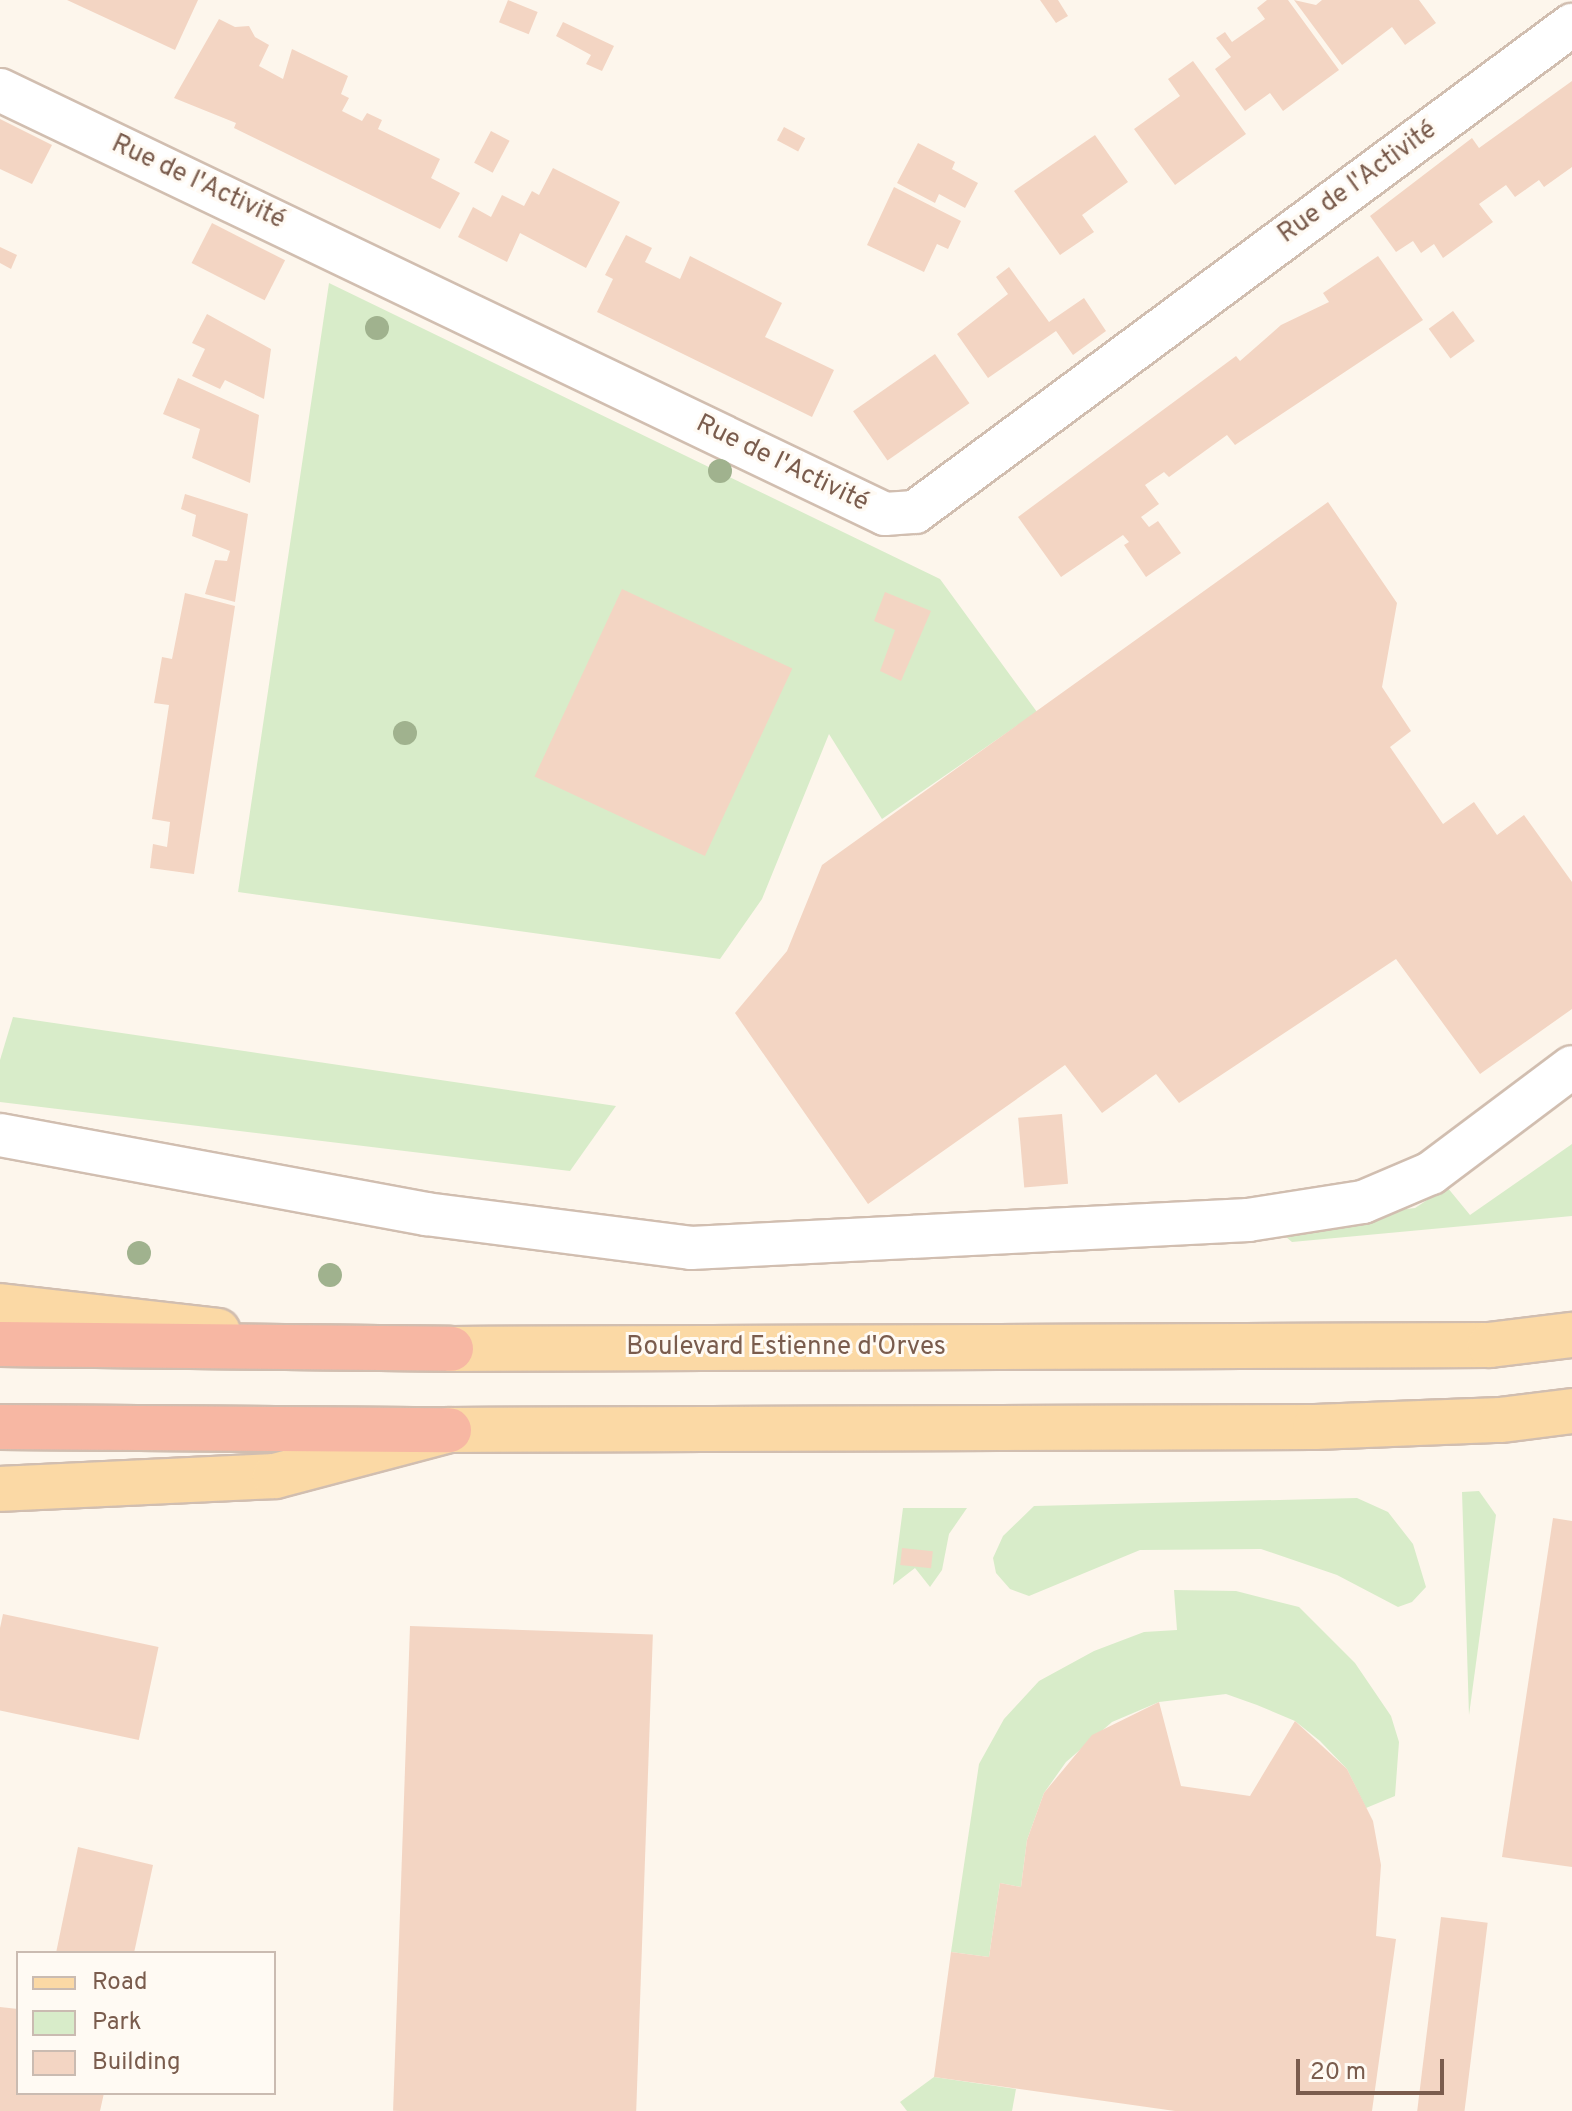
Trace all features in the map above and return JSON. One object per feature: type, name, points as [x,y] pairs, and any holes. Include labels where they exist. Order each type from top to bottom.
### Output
[{"type":"highway","name":"Boulevard Estienne d'Orves","points":[[0,1344],[451,1349]]},
{"type":"highway","points":[[0,1427],[449,1430]]},
{"type":"main road","points":[[0,1306],[352,1346]]},
{"type":"main road","name":"Boulevard Estienne d'Orves","points":[[451,1349],[1490,1345],[1572,1335]]},
{"type":"main road","points":[[0,1489],[275,1476],[449,1430],[1315,1427],[1501,1420],[1572,1411]]},
{"type":"street","name":"Rue de l'Activité","points":[[0,90],[885,514],[915,512],[1572,25]]},
{"type":"street","points":[[0,1135],[426,1214],[691,1248],[1248,1220],[1350,1205],[1431,1173],[1572,1067]]},
{"type":"green space","points":[[329,283],[940,579],[1037,712],[882,819],[829,734],[762,899],[720,959],[238,892]]},
{"type":"green space","points":[[13,1017],[616,1106],[570,1171],[0,1102],[0,1060]]},
{"type":"green space","points":[[1572,1144],[1572,1216],[1292,1242],[1280,1232],[1331,1218],[1415,1208],[1447,1187],[1470,1215]]},
{"type":"green space","points":[[1479,1491],[1496,1515],[1469,1715],[1462,1492]]},
{"type":"green space","points":[[1357,1498],[1388,1512],[1413,1544],[1426,1587],[1412,1602],[1398,1607],[1337,1575],[1261,1549],[1140,1550],[1029,1596],[1010,1589],[996,1573],[993,1558],[1003,1536],[1034,1506]]},
{"type":"green space","points":[[903,1508],[967,1508],[949,1534],[942,1570],[930,1587],[915,1568],[893,1585]]},
{"type":"green space","points":[[1174,1590],[1236,1591],[1299,1607],[1355,1663],[1391,1716],[1399,1742],[1395,1796],[1366,1808],[1347,1769],[1320,1741],[1295,1721],[1257,1705],[1226,1694],[1159,1702],[1112,1722],[1066,1762],[1044,1793],[1027,1840],[1021,1887],[1000,1883],[989,1957],[951,1952],[979,1764],[1004,1719],[1039,1681],[1094,1651],[1144,1632],[1177,1630]]},
{"type":"green space","points":[[934,2077],[1016,2089],[1012,2111],[907,2111],[900,2102]]},
{"type":"building","points":[[67,0],[198,0],[175,50]]},
{"type":"building","points":[[508,0],[538,12],[529,34],[499,22]]},
{"type":"building","points":[[1040,0],[1058,0],[1068,16],[1056,23]]},
{"type":"building","points":[[1267,0],[1288,0],[1339,70],[1283,111],[1270,93],[1245,111],[1215,69],[1231,57],[1216,38],[1225,32],[1232,42],[1265,19],[1257,8]]},
{"type":"building","points":[[1294,0],[1316,5],[1322,0],[1419,0],[1436,23],[1405,45],[1392,27],[1342,65]]},
{"type":"building","points":[[219,19],[235,27],[249,26],[255,37],[269,45],[259,66],[283,79],[292,49],[348,76],[341,94],[349,98],[342,111],[362,121],[367,113],[382,120],[378,129],[440,159],[431,178],[460,193],[440,229],[234,128],[236,123],[174,98]]},
{"type":"building","points":[[563,22],[614,46],[602,71],[586,64],[591,55],[556,36]]},
{"type":"building","points":[[1193,61],[1246,134],[1175,185],[1134,129],[1180,96],[1168,79]]},
{"type":"building","points":[[1572,81],[1572,167],[1544,187],[1539,180],[1515,197],[1506,185],[1479,204],[1493,222],[1443,258],[1434,244],[1421,253],[1413,241],[1396,252],[1370,216],[1472,138],[1479,148]]},
{"type":"building","points":[[0,119],[52,145],[32,184],[0,169]]},
{"type":"building","points":[[784,127],[805,138],[798,152],[777,140]]},
{"type":"building","points":[[491,131],[510,141],[493,173],[474,163]]},
{"type":"building","points":[[1095,135],[1128,182],[1082,215],[1094,232],[1060,255],[1014,191]]},
{"type":"building","points":[[918,143],[955,162],[952,169],[978,183],[965,208],[939,194],[935,203],[897,183]]},
{"type":"building","points":[[553,168],[620,202],[586,268],[520,233],[507,262],[458,237],[473,207],[491,217],[502,195],[524,206],[532,191],[539,195]]},
{"type":"building","points":[[894,187],[961,221],[948,249],[937,244],[924,272],[867,245]]},
{"type":"building","points":[[212,223],[285,260],[265,300],[192,263]]},
{"type":"building","points":[[626,235],[652,248],[645,262],[680,279],[690,256],[782,303],[765,337],[834,370],[812,417],[597,312],[613,279],[605,275]]},
{"type":"building","points":[[0,247],[17,255],[11,269],[0,263]]},
{"type":"building","points":[[1378,256],[1423,320],[1235,445],[1227,435],[1169,477],[1164,472],[1145,485],[1159,504],[1141,517],[1149,527],[1158,521],[1181,553],[1146,577],[1124,545],[1129,542],[1123,535],[1061,577],[1018,517],[1236,356],[1240,361],[1281,325],[1329,302],[1323,293]]},
{"type":"building","points":[[1009,267],[1049,322],[1084,298],[1106,331],[1073,355],[1056,331],[988,378],[957,334],[1008,294],[996,277]]},
{"type":"building","points":[[1453,311],[1475,341],[1450,359],[1429,329]]},
{"type":"building","points":[[207,314],[271,349],[264,399],[225,380],[220,389],[192,376],[205,349],[192,343]]},
{"type":"building","points":[[935,354],[969,403],[887,461],[853,411]]},
{"type":"building","points":[[178,378],[259,415],[250,483],[192,458],[200,429],[163,414]]},
{"type":"building","points":[[185,494],[248,514],[235,602],[205,594],[215,560],[227,561],[230,551],[192,536],[196,515],[181,509]]},
{"type":"building","points":[[1328,502],[1397,603],[1382,687],[1411,731],[1390,747],[1443,824],[1474,802],[1497,835],[1524,815],[1572,882],[1572,1009],[1480,1074],[1396,959],[1179,1103],[1156,1074],[1102,1113],[1065,1065],[868,1204],[735,1013],[787,951],[822,865]]},
{"type":"building","points":[[622,589],[792,668],[705,856],[535,777]]},
{"type":"building","points":[[885,592],[931,611],[901,681],[880,671],[895,630],[874,621]]},
{"type":"building","points":[[185,593],[235,606],[194,874],[150,868],[153,844],[167,847],[170,822],[152,819],[169,705],[154,703],[162,657],[172,659]]},
{"type":"building","points":[[1062,1114],[1068,1184],[1024,1188],[1018,1118]]},
{"type":"building","points":[[1553,1518],[1572,1521],[1572,1867],[1502,1857]]},
{"type":"building","points":[[902,1548],[933,1551],[931,1568],[900,1565]]},
{"type":"building","points":[[3,1614],[159,1647],[139,1740],[0,1710],[0,1628]]},
{"type":"building","points":[[410,1626],[653,1634],[636,2111],[393,2111]]},
{"type":"building","points":[[1159,1702],[1181,1786],[1250,1796],[1295,1721],[1347,1769],[1373,1821],[1381,1865],[1376,1936],[1396,1939],[1372,2111],[1175,2111],[934,2077],[951,1952],[989,1957],[1000,1883],[1021,1887],[1027,1840],[1044,1793],[1092,1735]]},
{"type":"building","points":[[78,1847],[153,1865],[134,1951],[56,1951]]},
{"type":"building","points":[[1441,1917],[1488,1923],[1465,2111],[1417,2111]]},
{"type":"building","points":[[0,2007],[16,2009],[16,2095],[104,2095],[100,2111],[0,2111]]}]
